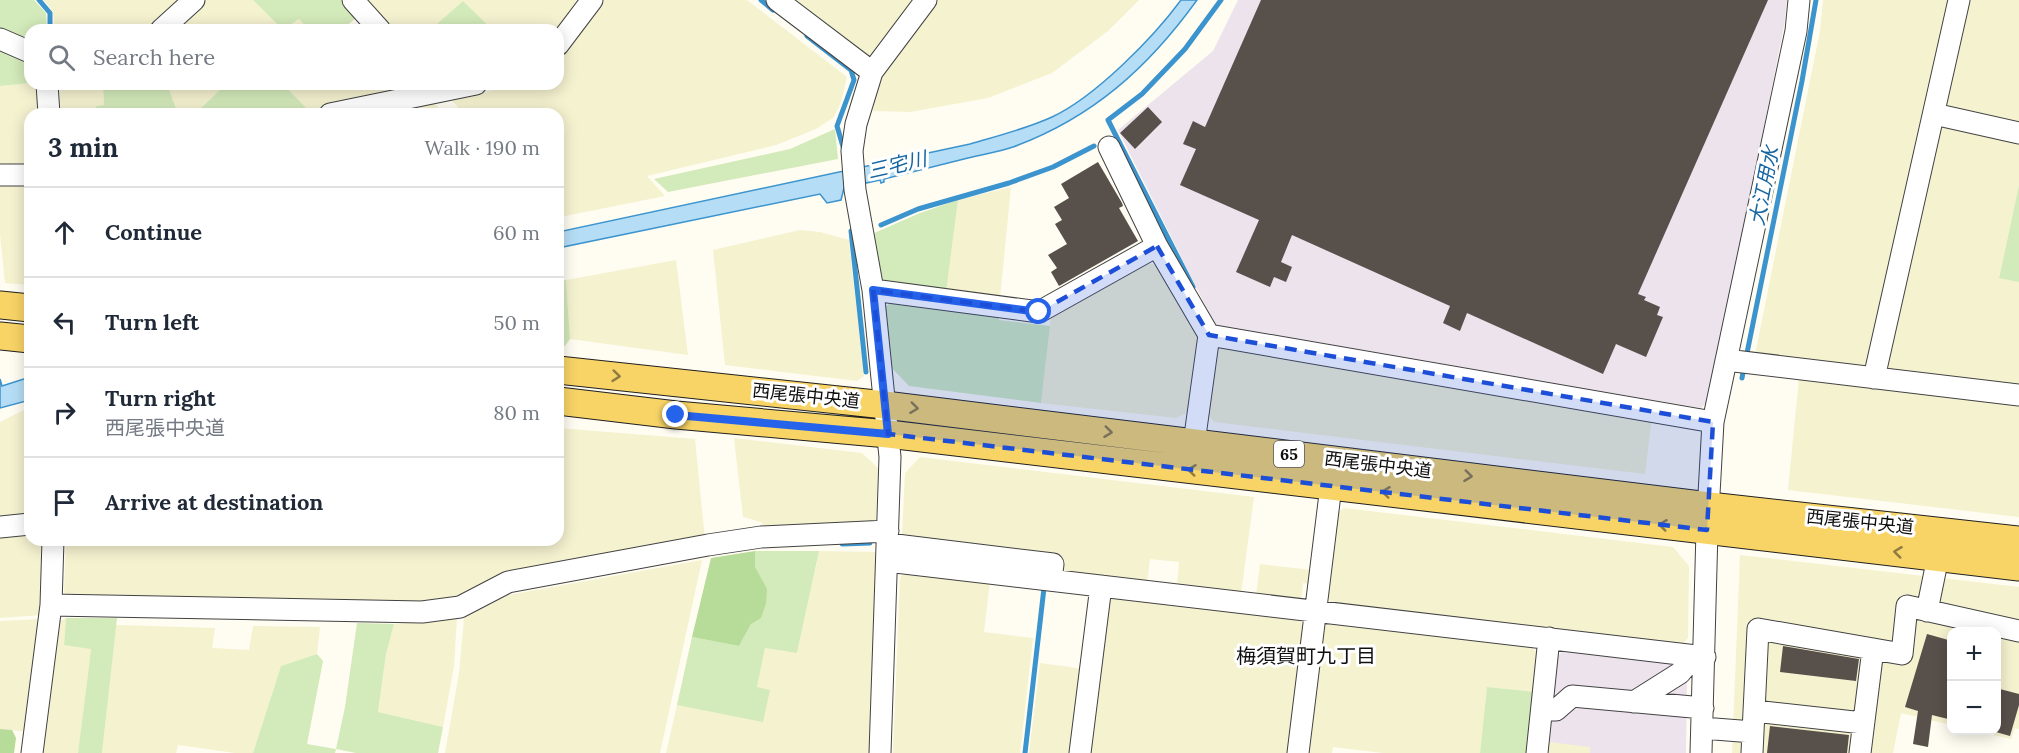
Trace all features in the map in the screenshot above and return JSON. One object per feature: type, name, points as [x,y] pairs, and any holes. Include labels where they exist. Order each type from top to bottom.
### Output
[{"type":"main road","points":[[0,305],[24,307]]},
{"type":"main road","points":[[0,336],[24,338]]},
{"type":"main road","name":"西尾張中央道","points":[[564,371],[885,405],[1194,443],[1708,518],[1938,557],[2019,567]]},
{"type":"main road","name":"西尾張中央道","points":[[564,402],[676,415],[888,434],[1330,486],[1708,518],[2019,540]]},
{"type":"street","points":[[167,24],[194,0]]},
{"type":"street","points":[[353,0],[375,24]]},
{"type":"street","points":[[564,37],[592,0]]},
{"type":"street","points":[[777,0],[872,72]]},
{"type":"street","points":[[880,753],[890,457],[873,290],[852,164],[856,124],[872,72],[926,0]]},
{"type":"street","points":[[1701,753],[1703,718],[1700,656],[1713,422],[1738,362],[1796,31],[1799,0]]},
{"type":"street","points":[[1875,378],[1959,0]]},
{"type":"street","points":[[0,39],[24,49]]},
{"type":"street","points":[[47,90],[49,108]]},
{"type":"street","points":[[354,108],[424,90]]},
{"type":"street","points":[[1934,114],[2019,134]]},
{"type":"street","points":[[1109,147],[1157,246],[1209,334],[1194,443]]},
{"type":"street","points":[[0,175],[24,175]]},
{"type":"street","points":[[873,290],[1039,312],[1157,246]]},
{"type":"street","points":[[1209,334],[1713,422]]},
{"type":"street","points":[[1738,362],[2019,395]]},
{"type":"street","points":[[1298,753],[1330,486]]},
{"type":"street","points":[[0,527],[24,525]]},
{"type":"street","points":[[51,605],[422,612],[460,607],[508,582],[761,537],[888,545],[1051,580],[1700,656]]},
{"type":"street","points":[[32,753],[51,605],[53,546]]},
{"type":"street","points":[[1928,611],[1938,557]]},
{"type":"street","points":[[1080,753],[1101,586]]},
{"type":"street","points":[[1752,753],[1758,629],[1902,654],[1907,606],[2019,632]]},
{"type":"street","points":[[1537,753],[1549,638]]},
{"type":"street","points":[[1860,753],[1873,649]]},
{"type":"street","points":[[1634,702],[1680,673],[1700,656]]},
{"type":"street","points":[[1542,709],[1556,710],[1572,696],[1634,702],[1703,718],[1863,723]]},
{"type":"highlighted area","points":[[1157,246],[1209,335],[1713,422],[1707,530],[888,434],[873,290],[1039,312]]},
{"type":"shaded area","points":[[44,0],[183,0],[157,24],[54,24],[53,12]]},
{"type":"shaded area","points":[[203,0],[253,0],[277,24],[176,24]]},
{"type":"shaded area","points":[[363,0],[583,0],[563,24],[487,24],[463,1],[437,24],[385,24]]},
{"type":"shaded area","points":[[603,0],[747,0],[847,77],[841,102],[834,117],[816,129],[776,145],[647,176],[665,196],[564,216],[564,108],[459,108],[450,98],[495,90],[564,90],[564,53]]},
{"type":"shaded area","points":[[788,0],[916,0],[873,56],[861,55]]},
{"type":"shaded area","points":[[936,0],[1139,0],[1108,31],[1052,73],[988,98],[910,112],[873,111],[877,84],[887,65]]},
{"type":"shaded area","points":[[1238,0],[1787,0],[1784,26],[1710,399],[1701,408],[1216,327],[1118,130],[1213,51]]},
{"type":"shaded area","points":[[1823,0],[1951,0],[1870,361],[1861,368],[1755,355],[1820,31]]},
{"type":"shaded area","points":[[1967,0],[2019,0],[2019,125],[1950,110],[1945,100]]},
{"type":"shaded area","points":[[299,19],[304,24],[292,24]]},
{"type":"shaded area","points":[[24,84],[24,90],[43,90],[45,108],[24,108],[24,167],[0,169],[0,86]]},
{"type":"shaded area","points":[[59,90],[103,90],[104,105],[96,106],[96,108],[61,108]]},
{"type":"shaded area","points":[[169,90],[220,90],[201,108],[176,108]]},
{"type":"shaded area","points":[[289,90],[405,90],[323,108],[306,108]]},
{"type":"shaded area","points":[[434,103],[439,108],[410,108]]},
{"type":"shaded area","points":[[1945,126],[2019,143],[2019,185],[1999,277],[2019,282],[2019,388],[1889,372],[1883,363],[1937,132]]},
{"type":"shaded area","points":[[24,181],[24,285],[5,283],[0,234],[0,183]]},
{"type":"shaded area","points":[[1011,187],[1000,298],[946,293],[958,200]]},
{"type":"shaded area","points":[[800,230],[820,232],[849,240],[864,376],[857,381],[725,365],[713,250]]},
{"type":"shaded area","points":[[676,260],[688,355],[570,339],[566,280]]},
{"type":"shaded area","points":[[1148,263],[1159,266],[1199,335],[1188,412],[1176,418],[1041,403],[1051,318]]},
{"type":"shaded area","points":[[1224,346],[1652,416],[1645,474],[1214,422],[1207,414],[1213,353]]},
{"type":"shaded area","points":[[1799,378],[2019,404],[2019,517],[1788,490]]},
{"type":"shaded area","points":[[24,410],[24,516],[0,520],[0,422]]},
{"type":"shaded area","points":[[564,428],[695,439],[705,540],[456,599],[423,603],[69,598],[64,592],[66,546],[564,546]]},
{"type":"shaded area","points":[[734,438],[862,453],[878,468],[876,520],[868,526],[766,528],[761,522],[743,517]]},
{"type":"shaded area","points":[[920,457],[1254,497],[1241,594],[1177,586],[1179,562],[1150,559],[1147,583],[1057,573],[902,536],[905,473]]},
{"type":"shaded area","points":[[1344,508],[1673,547],[1689,566],[1688,638],[1680,647],[1333,605],[1326,595],[1335,515]]},
{"type":"shaded area","points":[[24,532],[24,546],[46,546],[42,615],[0,618],[0,535]]},
{"type":"shaded area","points":[[819,551],[877,552],[869,753],[666,753],[677,705],[763,721],[757,687],[765,648],[797,653]]},
{"type":"shaded area","points":[[1740,555],[2019,587],[2019,729],[2015,728],[2011,739],[1993,735],[2001,735],[2001,627],[1947,627],[1947,724],[1901,713],[1893,753],[1732,753]]},
{"type":"shaded area","points":[[702,560],[660,753],[445,753],[459,673],[464,618],[508,595]]},
{"type":"shaded area","points":[[1260,564],[1312,570],[1310,584],[1303,583],[1301,601],[1256,596]]},
{"type":"shaded area","points":[[909,571],[990,581],[984,632],[1033,638],[1020,753],[893,753],[900,577]]},
{"type":"shaded area","points":[[1114,596],[1298,618],[1305,628],[1290,753],[1088,753],[1105,603]]},
{"type":"shaded area","points":[[66,618],[64,645],[91,648],[78,753],[38,753],[55,624]]},
{"type":"shaded area","points":[[457,618],[454,666],[443,727],[378,712],[386,654],[394,624]]},
{"type":"shaded area","points":[[42,619],[29,732],[0,729],[0,621]]},
{"type":"shaded area","points":[[1332,622],[1531,646],[1539,655],[1535,692],[1487,687],[1480,753],[1383,753],[1333,747],[1332,753],[1307,753],[1321,629]]},
{"type":"shaded area","points":[[116,625],[215,628],[212,648],[249,650],[253,626],[320,627],[317,654],[281,666],[253,753],[235,753],[178,745],[176,753],[102,753]]},
{"type":"shaded area","points":[[1565,649],[1680,662],[1687,672],[1686,753],[1590,753],[1590,748],[1548,742],[1556,658]]},
{"type":"shaded area","points":[[1040,663],[1084,669],[1074,753],[1029,753]]},
{"type":"shaded area","points":[[1548,742],[1590,747],[1590,753],[1546,753]]},
{"type":"green space","points":[[0,0],[34,0],[46,13],[47,24],[24,24],[24,42],[0,33]]},
{"type":"green space","points":[[253,0],[344,0],[358,16],[349,24],[304,24],[299,19],[292,24],[277,24]]},
{"type":"green space","points":[[463,1],[487,24],[437,24]]},
{"type":"green space","points":[[0,46],[24,56],[24,84],[0,86]]},
{"type":"green space","points":[[103,90],[169,90],[176,108],[96,108],[96,106],[104,105]]},
{"type":"green space","points":[[220,90],[289,90],[306,108],[201,108]]},
{"type":"green space","points":[[835,129],[838,159],[668,192],[654,179],[790,149]]},
{"type":"green space","points":[[2019,185],[2019,282],[1999,278]]},
{"type":"green space","points":[[958,200],[946,293],[888,288],[877,279],[872,234],[920,213]]},
{"type":"green space","points":[[564,280],[566,280],[570,339],[565,346],[564,346]]},
{"type":"green space","points":[[895,300],[999,312],[999,320],[1050,326],[1041,403],[909,386],[888,364],[882,309]]},
{"type":"green space","points":[[755,551],[819,551],[797,653],[765,648],[757,687],[770,690],[763,722],[677,705],[692,637],[739,646],[751,624],[760,578],[755,567]]},
{"type":"green space","points":[[755,551],[755,567],[767,589],[766,603],[761,618],[751,624],[739,646],[692,637],[711,558]]},
{"type":"green space","points":[[66,618],[117,618],[102,753],[78,753],[91,649],[64,645]]},
{"type":"green space","points":[[357,623],[394,624],[386,654],[378,712],[443,727],[438,753],[356,753],[336,749],[345,707]]},
{"type":"green space","points":[[317,654],[323,661],[307,744],[336,749],[335,753],[253,753],[281,666]]},
{"type":"green space","points":[[1487,687],[1535,692],[1529,753],[1480,753]]},
{"type":"green space","points":[[0,729],[12,730],[16,738],[14,753],[0,753]]},
{"type":"water","name":"三宅川","points":[[1181,0],[1197,0],[1159,48],[1116,88],[1093,106],[1068,121],[1013,147],[884,179],[881,183],[880,180],[844,188],[841,200],[827,203],[820,194],[564,247],[564,231],[970,144],[1042,121],[1069,108],[1104,81],[1155,32]]},
{"type":"water","points":[[0,379],[2,386],[24,379],[24,402],[0,408]]},
{"type":"building","points":[[1261,0],[1768,0],[1638,294],[1646,297],[1644,300],[1660,307],[1657,315],[1663,317],[1646,357],[1616,344],[1603,374],[1467,313],[1460,331],[1443,323],[1450,306],[1292,235],[1281,262],[1292,267],[1286,282],[1274,277],[1270,287],[1236,272],[1259,220],[1180,185],[1196,149],[1183,144],[1193,121],[1205,127]]},
{"type":"building","points":[[1148,107],[1162,122],[1135,149],[1120,133]]},
{"type":"building","points":[[1098,162],[1122,203],[1123,206],[1119,208],[1138,241],[1059,286],[1051,272],[1057,268],[1048,255],[1067,244],[1055,224],[1062,220],[1054,207],[1069,198],[1061,184]]},
{"type":"building","points":[[1927,634],[1947,640],[1947,719],[1932,715],[1928,747],[1913,744],[1918,711],[1905,707]]},
{"type":"building","points":[[1783,646],[1859,659],[1856,681],[1780,672]]},
{"type":"building","points":[[2001,689],[2019,694],[2019,705],[2010,736],[2001,733]]},
{"type":"building","points":[[1770,726],[1849,735],[1847,753],[1767,753]]},
{"type":"waterway","points":[[39,0],[50,13],[50,24]]},
{"type":"waterway","points":[[761,0],[773,10]]},
{"type":"waterway","points":[[1193,287],[1108,120],[1142,94],[1185,49],[1221,0]]},
{"type":"waterway","name":"大江用水","points":[[1746,358],[1802,81],[1816,0]]},
{"type":"waterway","points":[[807,36],[851,70],[854,80],[837,126],[844,150]]},
{"type":"waterway","points":[[881,225],[918,209],[1009,183],[1053,167],[1094,146]]},
{"type":"waterway","points":[[851,231],[866,372]]},
{"type":"waterway","name":"大江用水","points":[[1742,378],[1744,367]]},
{"type":"waterway","points":[[842,544],[870,543]]},
{"type":"waterway","points":[[1025,753],[1044,588]]},
{"type":"district","name":"梅須賀町九丁目","points":[[1306,656]]},
{"type":"route","points":[[676,415],[888,434],[873,290],[1039,312]]}]
